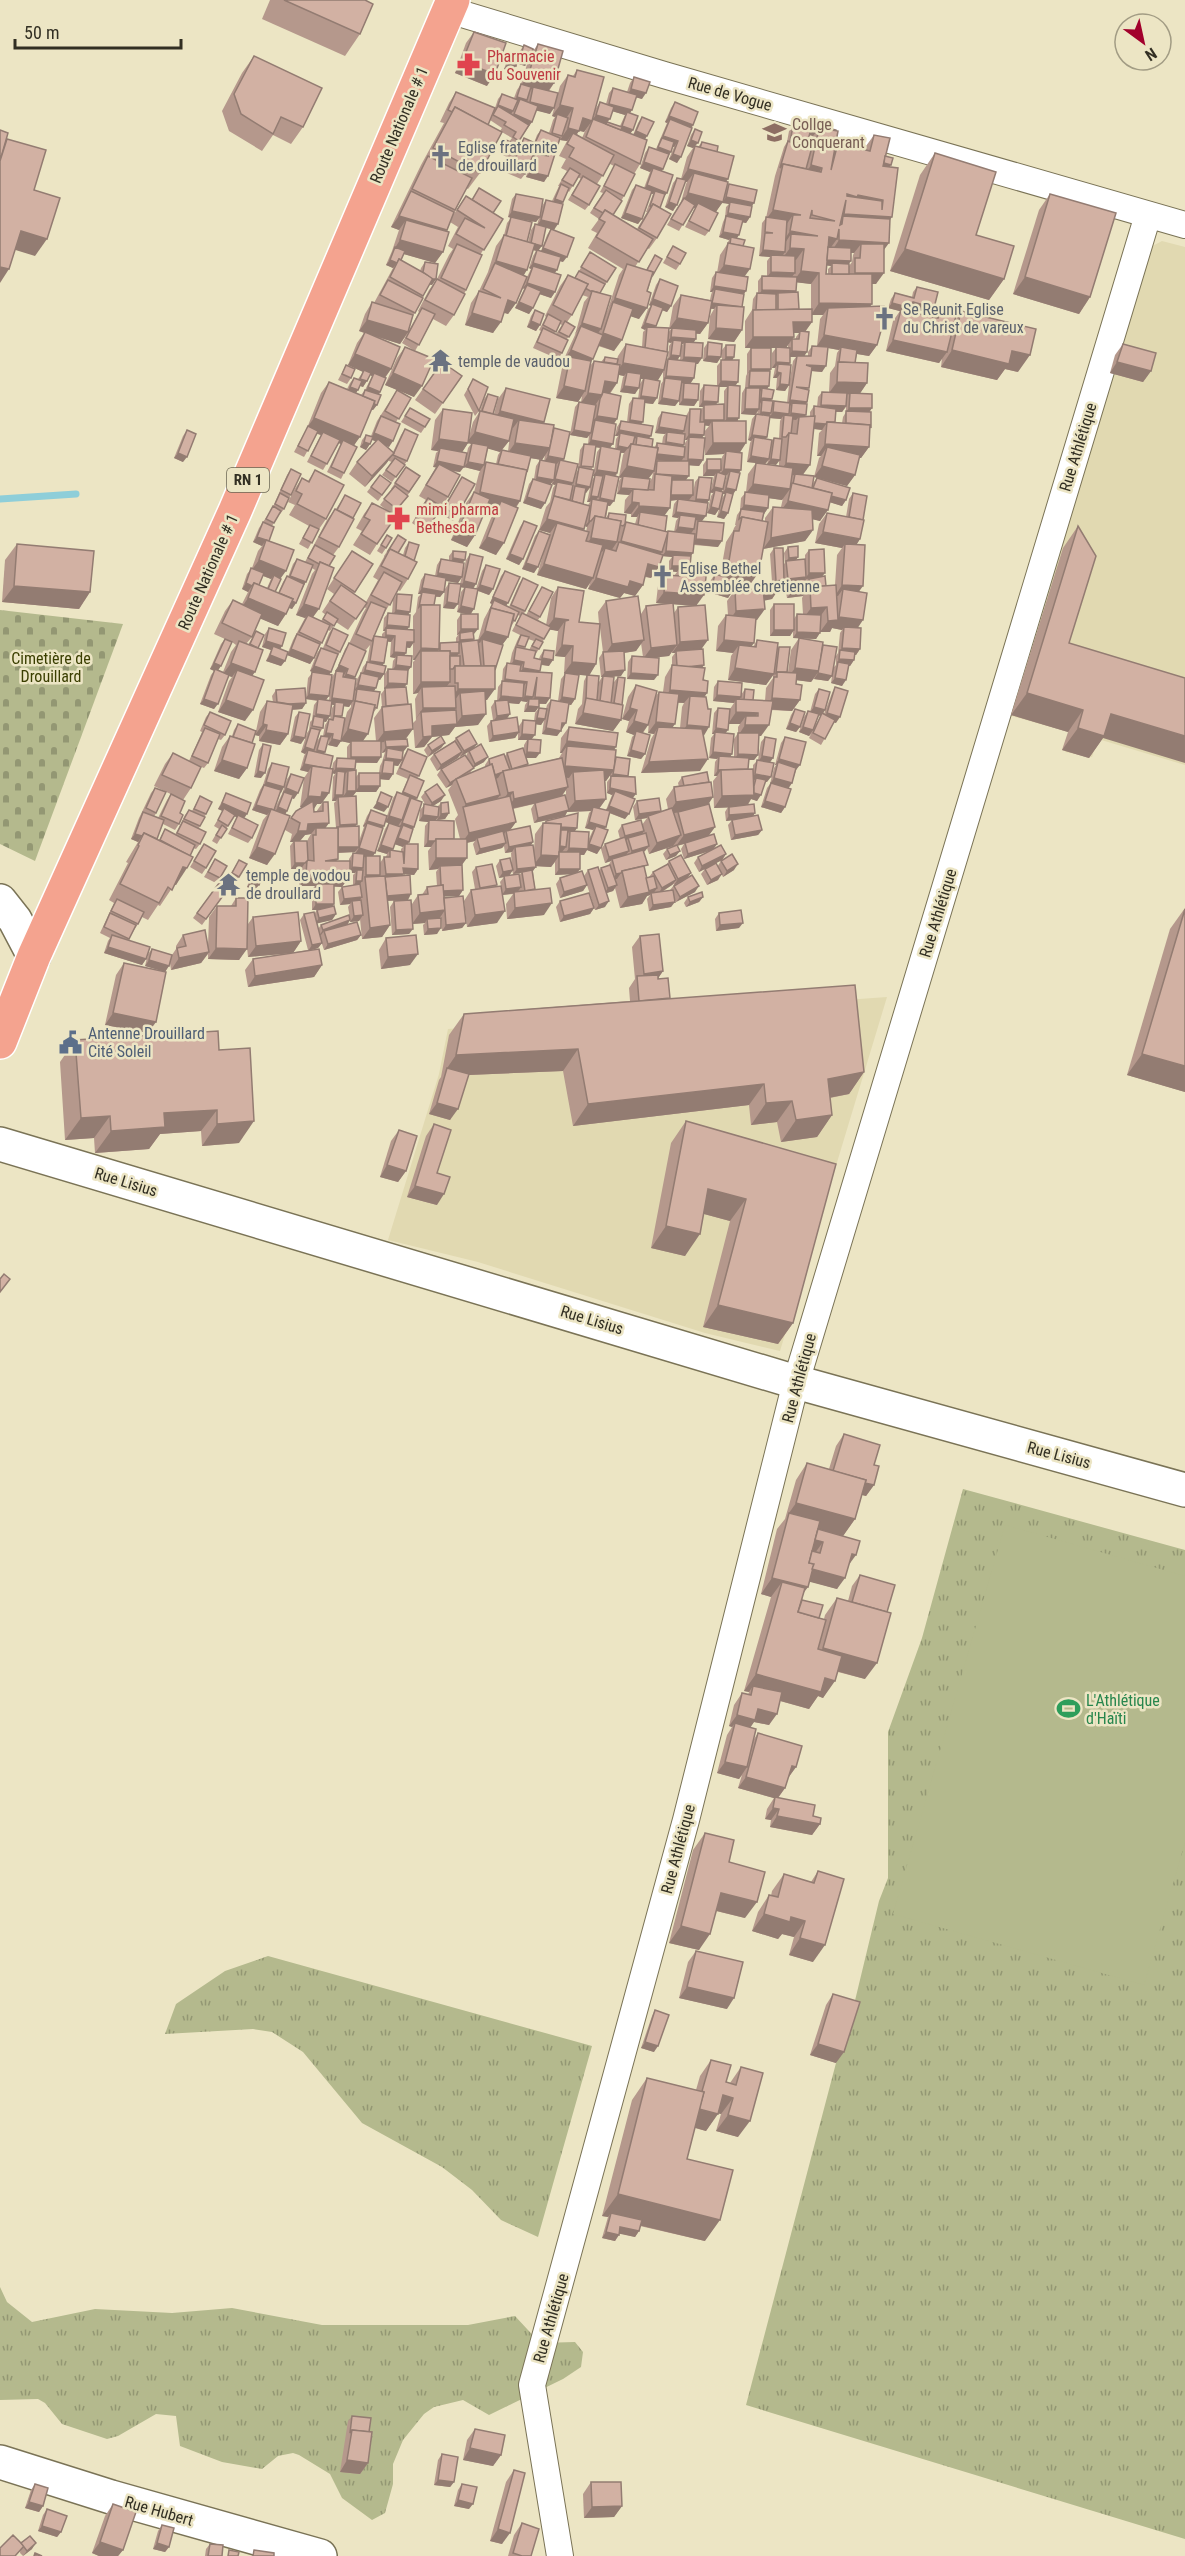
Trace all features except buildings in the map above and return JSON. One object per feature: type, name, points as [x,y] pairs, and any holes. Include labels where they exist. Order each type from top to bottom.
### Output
[{"type":"main road","name":"Route Nationale # 1","points":[[1,1038],[34,956],[235,511],[451,5]]},
{"type":"street","name":"Rue de Vogue","points":[[451,5],[664,75],[1185,225]]},
{"type":"street","name":"Rue Athlétique","points":[[560,2556],[532,2385],[683,1832],[796,1382],[1148,215]]},
{"type":"street","points":[[0,901],[15,920],[34,956]]},
{"type":"street","name":"Rue Lisius","points":[[0,1144],[796,1382],[1185,1490]]},
{"type":"street","name":"Rue Hubert","points":[[0,2462],[111,2497],[320,2556]]},
{"type":"shaded area","points":[[1162,241],[1185,247],[1185,765],[1098,739],[1092,757],[1065,752],[1069,732],[1008,715],[1143,251]]},
{"type":"shaded area","points":[[887,997],[780,1351],[705,1333],[478,1262],[388,1240],[439,1074],[448,1029]]},
{"type":"green space","name":"Cimetière de Drouillard","points":[[0,610],[123,624],[35,861],[0,844]]},
{"type":"green space","points":[[963,1489],[1185,1550],[1185,2539],[746,2405],[836,2063],[852,2013],[879,1901],[888,1878],[888,1732],[922,1638]]},
{"type":"green space","name":"L'Athlétique d'Haïti","points":[[1005,1525],[1185,1576],[1185,1842],[1144,1985],[893,1914]]},
{"type":"green space","points":[[268,1956],[592,2046],[538,2237],[501,2220],[472,2190],[442,2167],[362,2123],[303,2052],[272,2032],[253,2029],[165,2034],[176,2004],[225,1971]]},
{"type":"green space","points":[[0,2287],[7,2302],[32,2322],[95,2309],[172,2313],[232,2308],[322,2325],[468,2325],[515,2316],[540,2343],[575,2342],[583,2352],[581,2367],[563,2379],[489,2415],[463,2400],[434,2407],[424,2414],[403,2440],[393,2464],[393,2484],[385,2513],[372,2520],[342,2498],[330,2474],[293,2453],[278,2456],[262,2469],[222,2462],[180,2446],[176,2416],[156,2414],[118,2436],[107,2439],[62,2424],[45,2403],[38,2399],[0,2400]]},
{"type":"waterway","points":[[0,499],[76,494]]},
{"type":"place","name":"Pharmacie du Souvenir","points":[[469,65]]},
{"type":"place","name":"Collge Conquerant","points":[[774,133]]},
{"type":"place","name":"Eglise fraternite de drouillard","points":[[440,156]]},
{"type":"place","name":"Se Reunit Eglise du Christ de vareux","points":[[885,318]]},
{"type":"place","name":"temple de vaudou","points":[[440,361]]},
{"type":"place","name":"mimi pharma Bethesda","points":[[398,518]]},
{"type":"place","name":"Eglise Bethel Assemblée chretienne","points":[[662,577]]},
{"type":"place","name":"temple de vodou de droullard","points":[[228,884]]},
{"type":"place","name":"Antenne Drouillard Cité Soleil","points":[[70,1042]]},
{"type":"place","name":"L'Athlétique d'Haïti","points":[[1068,1709]]}]
